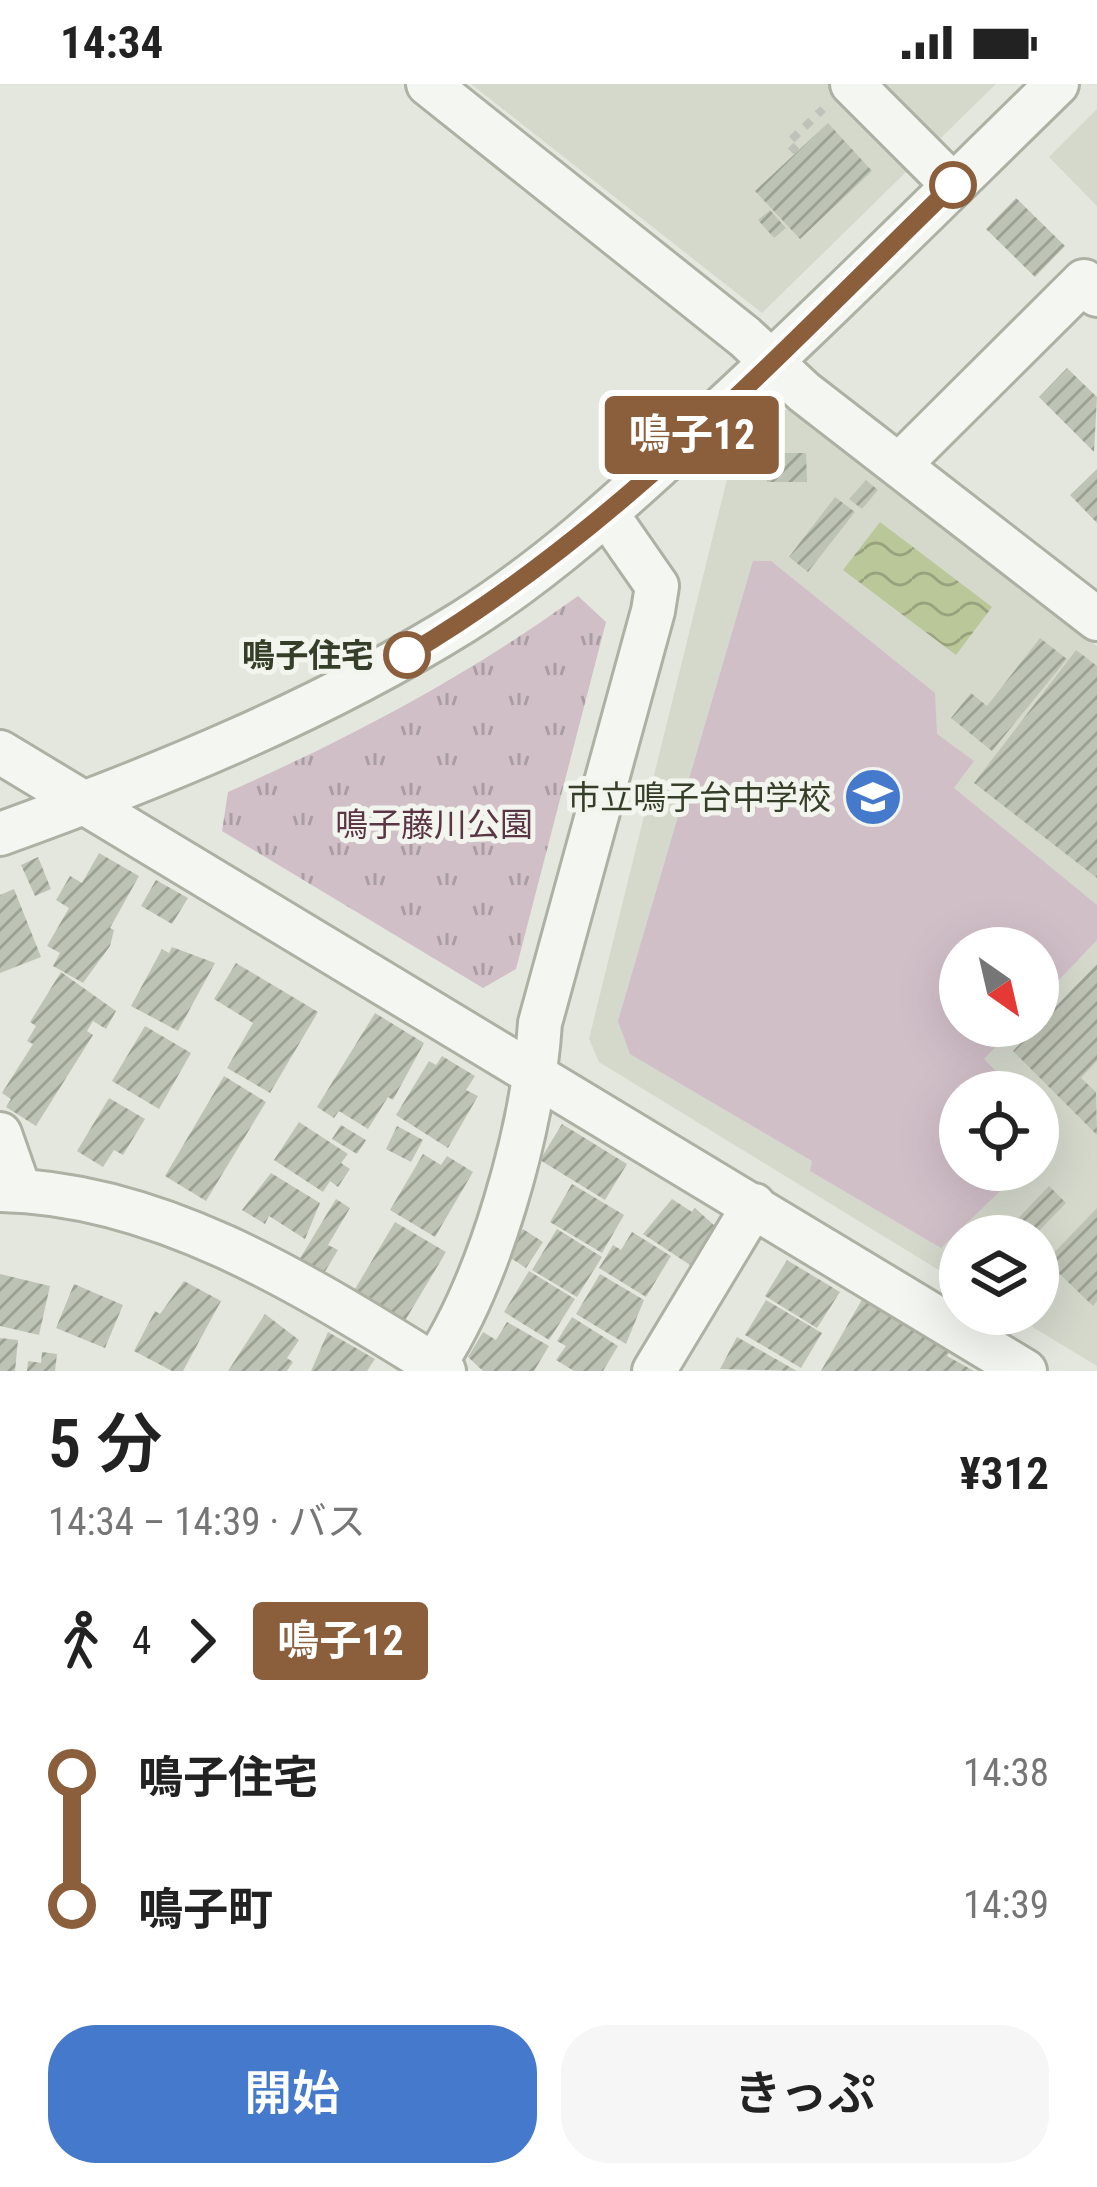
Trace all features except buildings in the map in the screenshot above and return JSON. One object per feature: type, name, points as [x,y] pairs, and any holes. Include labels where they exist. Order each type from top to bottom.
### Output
[{"type":"street","points":[[428,84],[772,362],[1095,614]]},
{"type":"street","points":[[853,84],[953,185]]},
{"type":"street","points":[[0,834],[86,803],[374,674],[466,620],[607,514],[772,362],[1057,84]]},
{"type":"street","points":[[901,464],[1084,281],[1097,295]]},
{"type":"street","points":[[0,1134],[10,1191],[75,1199],[201,1237],[304,1284],[436,1369],[498,1214],[536,1073],[540,1023],[657,586],[646,562],[607,514]]},
{"type":"street","points":[[0,752],[1025,1371]]},
{"type":"street","points":[[654,1371],[754,1205]]},
{"type":"path","points":[[797,152],[788,143],[819,113]]},
{"type":"shaded area","points":[[471,84],[996,84],[762,313]]},
{"type":"shaded area","points":[[1097,109],[1097,206],[1049,157]]},
{"type":"shaded area","name":"市立鳴子台中学校","points":[[792,409],[1097,646],[1097,1366],[1046,1335],[1059,1335],[1059,1215],[939,1215],[939,1270],[599,1062],[589,1039],[727,479],[745,441],[778,411]]},
{"type":"green space","points":[[753,561],[771,561],[935,693],[937,734],[974,761],[954,788],[1097,905],[1097,940],[1059,980],[1059,927],[939,927],[939,1047],[995,1047],[984,1059],[996,1071],[939,1071],[939,1191],[1000,1191],[975,1215],[939,1215],[939,1247],[810,1171],[812,1161],[630,1054],[618,1021]]},
{"type":"green space","name":"鳴子藤川公園","points":[[578,596],[606,622],[516,969],[483,988],[222,831],[228,792],[408,703]]},
{"type":"water","points":[[880,522],[992,607],[956,655],[843,570]]},
{"type":"bus line","name":"鳴子12","points":[[407,655],[466,620],[607,514],[953,185]]},
{"type":"place","name":"鳴子住宅","points":[[407,655]]},
{"type":"place","name":"市立鳴子台中学校","points":[[873,797]]}]
